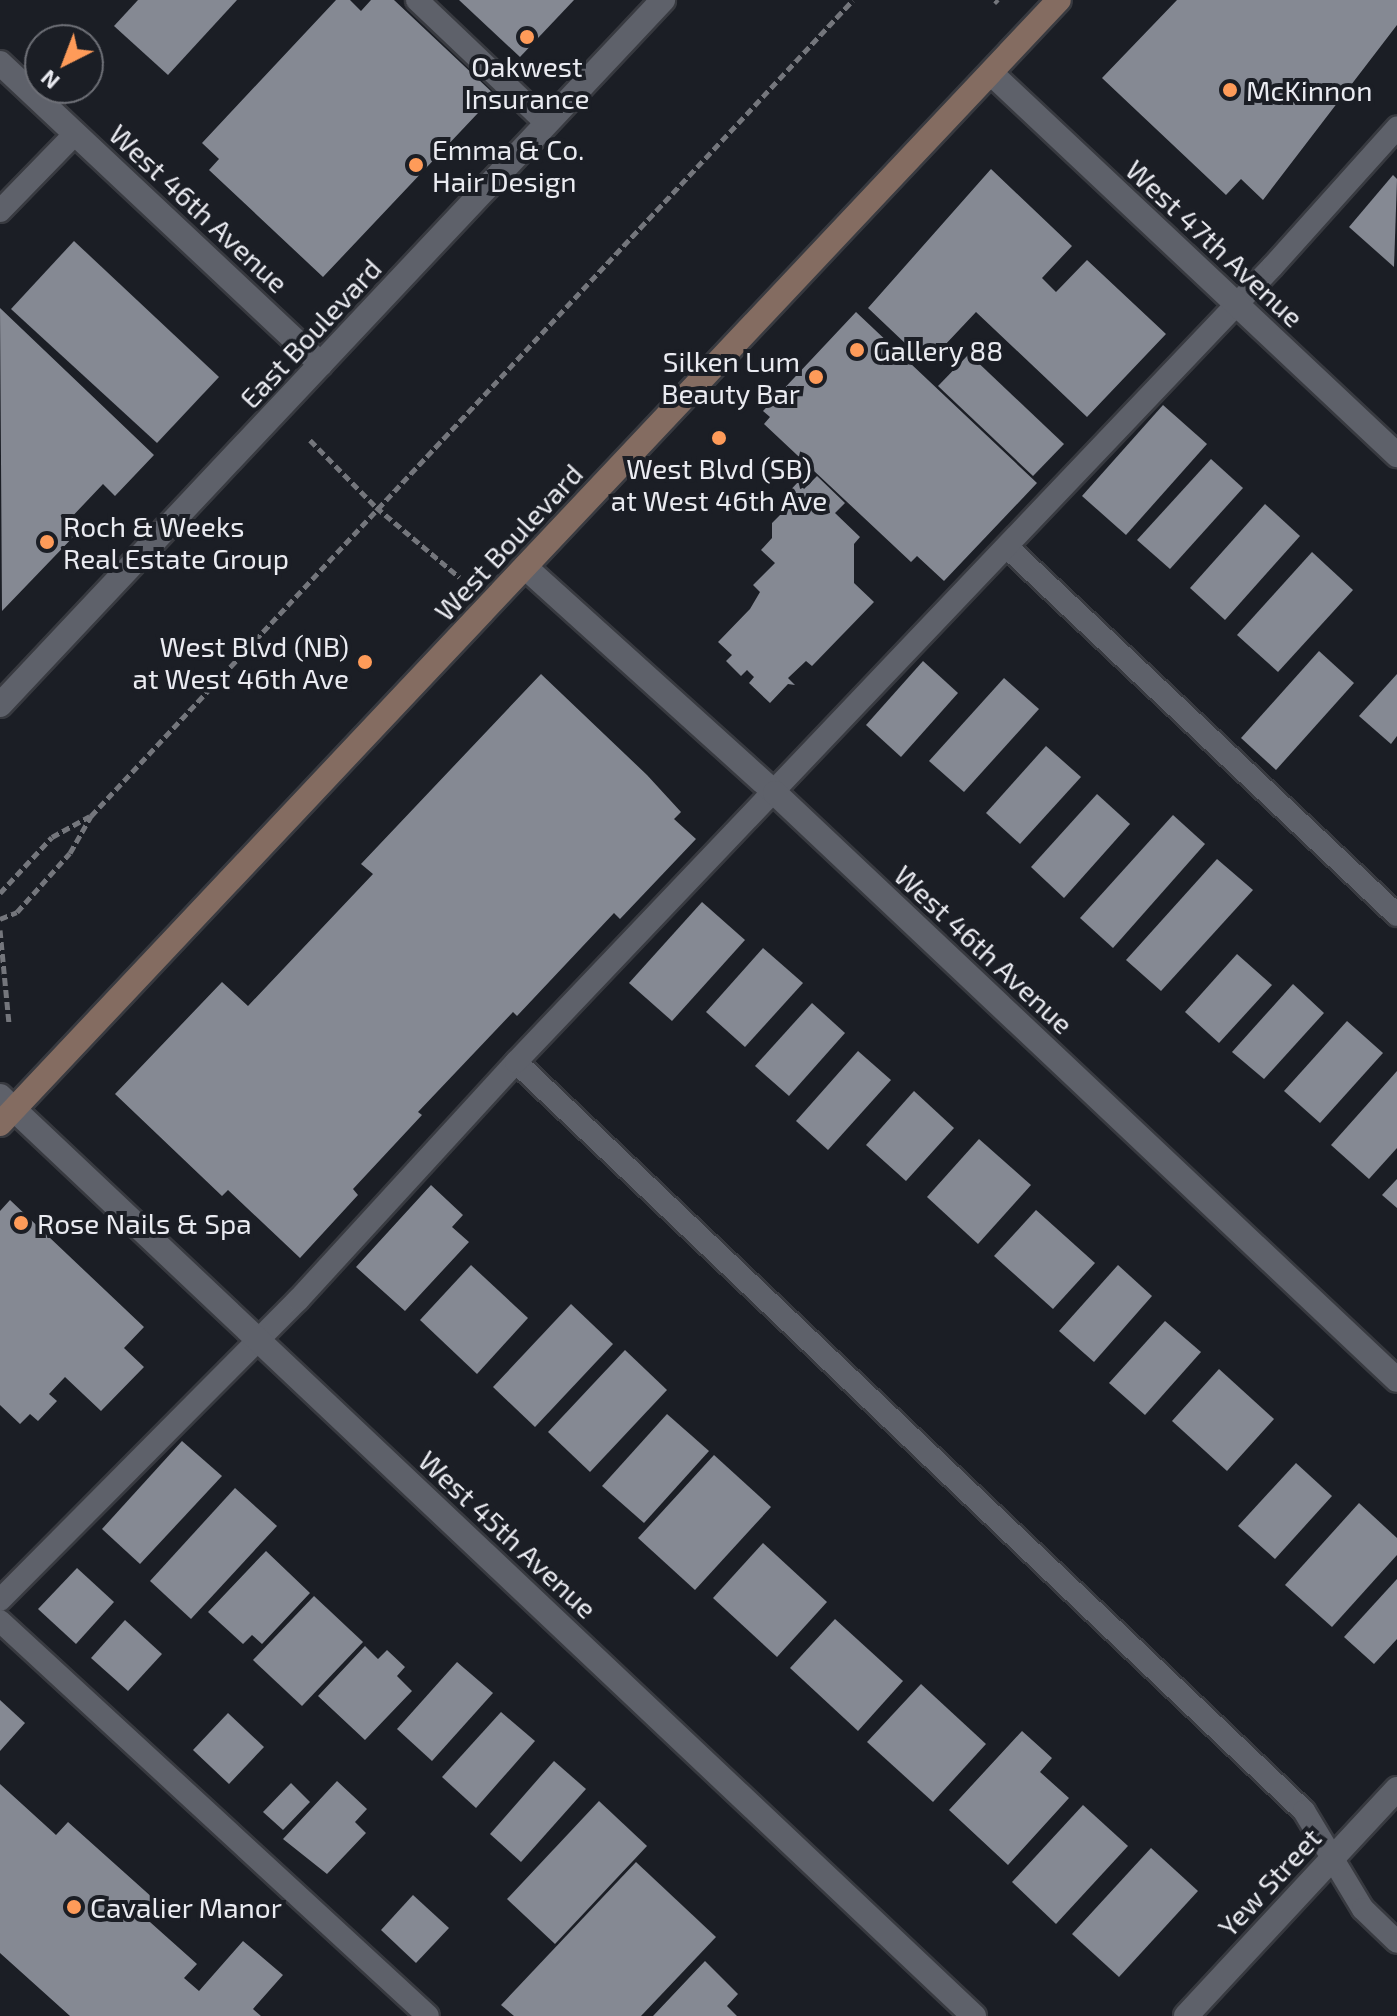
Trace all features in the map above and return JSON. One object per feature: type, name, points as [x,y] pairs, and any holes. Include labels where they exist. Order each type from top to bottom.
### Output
[{"type":"street","name":"East Boulevard","points":[[0,705],[663,0]]},
{"type":"street","name":"West Boulevard","points":[[5,1110],[993,75],[1059,0]]},
{"type":"street","name":"West 46th Avenue","points":[[0,63],[321,364]]},
{"type":"street","name":"West 47th Avenue","points":[[993,75],[1397,455]]},
{"type":"street","name":"West 46th Avenue","points":[[525,567],[775,793],[1397,1380]]},
{"type":"street","name":"West 45th Avenue","points":[[5,1110],[258,1339],[974,2016]]},
{"type":"street","name":"Yew Street","points":[[1186,2016],[1397,1789]]},
{"type":"lane","points":[[417,0],[545,122]]},
{"type":"lane","points":[[0,1600],[258,1339],[516,1062],[1237,305],[1397,128]]},
{"type":"lane","points":[[0,211],[75,134]]},
{"type":"lane","points":[[1007,547],[1397,915]]},
{"type":"lane","points":[[516,1062],[1304,1811],[1363,1909],[1397,1942]]},
{"type":"lane","points":[[0,1621],[428,2016]]},
{"type":"path","points":[[0,919],[17,912],[70,853],[91,816],[376,507],[853,0]]},
{"type":"path","points":[[310,440],[376,507],[459,577]]},
{"type":"path","points":[[0,893],[52,837],[91,816]]},
{"type":"path","points":[[0,930],[9,1024]]},
{"type":"building","points":[[138,0],[237,0],[168,75],[114,26]]},
{"type":"building","points":[[336,0],[350,0],[361,11],[371,0],[394,0],[495,95],[323,277],[209,170],[219,159],[202,143]]},
{"type":"building","points":[[459,0],[574,0],[520,57]]},
{"type":"building","name":"McKinnon","points":[[1177,0],[1397,0],[1397,25],[1263,200],[1241,179],[1226,195],[1102,78]]},
{"type":"building","points":[[991,169],[1072,246],[1042,278],[1056,292],[1087,260],[1166,334],[1087,417],[976,312],[927,364],[868,308]]},
{"type":"building","points":[[1393,175],[1397,179],[1394,267],[1349,227]]},
{"type":"building","points":[[74,241],[219,377],[157,443],[11,309]]},
{"type":"building","points":[[0,308],[154,455],[115,496],[103,484],[67,522],[78,532],[2,611]]},
{"type":"building","points":[[856,312],[1037,483],[944,581],[917,556],[911,562],[764,424],[770,417],[763,411]]},
{"type":"building","points":[[969,354],[1064,444],[1033,476],[938,386]]},
{"type":"building","points":[[1163,405],[1207,444],[1126,535],[1082,496]]},
{"type":"building","points":[[1211,459],[1243,488],[1170,569],[1137,540]]},
{"type":"building","points":[[817,476],[845,503],[835,513],[860,537],[854,544],[854,583],[874,602],[812,666],[806,661],[788,678],[795,685],[788,684],[770,703],[749,683],[754,677],[747,670],[741,676],[726,661],[732,655],[718,642],[750,609],[760,592],[753,585],[775,563],[761,550],[772,538],[772,523],[791,504],[784,497],[798,482],[804,489]]},
{"type":"building","points":[[1265,504],[1300,536],[1225,620],[1190,588]]},
{"type":"building","points":[[1312,552],[1353,590],[1278,672],[1237,635]]},
{"type":"building","points":[[1319,651],[1354,683],[1276,770],[1241,738]]},
{"type":"building","points":[[923,661],[958,693],[901,757],[866,725]]},
{"type":"building","points":[[541,674],[647,775],[681,812],[674,819],[696,839],[620,919],[614,913],[517,1016],[513,1012],[418,1112],[422,1115],[353,1189],[358,1195],[300,1258],[228,1190],[222,1196],[115,1094],[222,982],[248,1006],[373,874],[361,864]]},
{"type":"building","points":[[1397,674],[1397,736],[1391,744],[1359,716]]},
{"type":"building","points":[[1004,678],[1039,709],[964,792],[929,761]]},
{"type":"building","points":[[1046,746],[1081,777],[1020,844],[986,813]]},
{"type":"building","points":[[1097,794],[1130,824],[1064,898],[1031,867]]},
{"type":"building","points":[[1173,815],[1205,844],[1113,948],[1080,918]]},
{"type":"building","points":[[1217,859],[1253,890],[1161,991],[1126,960]]},
{"type":"building","points":[[702,902],[745,940],[672,1021],[629,983]]},
{"type":"building","points":[[763,948],[803,983],[745,1047],[706,1012]]},
{"type":"building","points":[[1237,954],[1272,985],[1219,1043],[1185,1012]]},
{"type":"building","points":[[1293,984],[1324,1013],[1264,1079],[1232,1052]]},
{"type":"building","points":[[812,1003],[845,1033],[789,1096],[755,1066]]},
{"type":"building","points":[[1347,1021],[1383,1053],[1320,1123],[1284,1091]]},
{"type":"building","points":[[858,1051],[891,1080],[828,1150],[796,1121]]},
{"type":"building","points":[[1397,1071],[1397,1148],[1369,1179],[1331,1145]]},
{"type":"building","points":[[914,1091],[954,1128],[906,1181],[866,1145]]},
{"type":"building","points":[[979,1139],[1031,1185],[978,1244],[927,1197]]},
{"type":"building","points":[[1397,1179],[1397,1208],[1382,1195]]},
{"type":"building","points":[[431,1185],[463,1215],[452,1227],[469,1242],[405,1311],[356,1267]]},
{"type":"building","points":[[10,1200],[144,1327],[124,1348],[144,1367],[101,1411],[65,1377],[49,1394],[57,1401],[38,1421],[30,1414],[20,1424],[0,1405],[0,1211]]},
{"type":"building","points":[[1036,1210],[1095,1263],[1053,1309],[994,1256]]},
{"type":"building","points":[[471,1265],[528,1318],[477,1374],[420,1320]]},
{"type":"building","points":[[1118,1265],[1152,1296],[1094,1362],[1059,1331]]},
{"type":"building","points":[[571,1304],[613,1344],[535,1427],[493,1387]]},
{"type":"building","points":[[1165,1321],[1201,1352],[1145,1415],[1109,1383]]},
{"type":"building","points":[[625,1350],[667,1390],[590,1472],[548,1432]]},
{"type":"building","points":[[1219,1369],[1274,1419],[1227,1471],[1172,1421]]},
{"type":"building","points":[[667,1414],[709,1451],[644,1523],[602,1486]]},
{"type":"building","points":[[182,1441],[222,1476],[140,1564],[102,1529]]},
{"type":"building","points":[[714,1455],[771,1507],[695,1590],[638,1538]]},
{"type":"building","points":[[1296,1463],[1332,1496],[1275,1559],[1238,1526]]},
{"type":"building","points":[[235,1488],[277,1526],[191,1619],[150,1581]]},
{"type":"building","points":[[1359,1503],[1397,1538],[1397,1555],[1332,1627],[1285,1585]]},
{"type":"building","points":[[763,1543],[827,1602],[777,1657],[713,1598]]},
{"type":"building","points":[[266,1551],[310,1593],[262,1644],[252,1635],[243,1644],[208,1612]]},
{"type":"building","points":[[77,1568],[114,1602],[76,1644],[38,1609]]},
{"type":"building","points":[[1397,1579],[1397,1639],[1374,1664],[1344,1637]]},
{"type":"building","points":[[314,1596],[363,1642],[302,1706],[253,1660]]},
{"type":"building","points":[[835,1619],[903,1681],[858,1731],[790,1668]]},
{"type":"building","points":[[125,1620],[162,1654],[128,1691],[91,1658]]},
{"type":"building","points":[[365,1646],[378,1659],[387,1650],[405,1667],[397,1676],[412,1691],[365,1740],[318,1696]]},
{"type":"building","points":[[457,1662],[493,1693],[432,1761],[397,1729]]},
{"type":"building","points":[[921,1684],[986,1744],[933,1802],[867,1742]]},
{"type":"building","points":[[0,1700],[25,1723],[0,1751]]},
{"type":"building","points":[[501,1712],[535,1741],[476,1808],[442,1777]]},
{"type":"building","points":[[228,1713],[264,1747],[229,1784],[193,1750]]},
{"type":"building","points":[[1022,1731],[1052,1758],[1040,1772],[1069,1798],[1008,1865],[949,1810]]},
{"type":"building","points":[[554,1761],[586,1789],[521,1862],[490,1834]]},
{"type":"building","points":[[337,1781],[367,1809],[355,1822],[366,1833],[327,1874],[283,1839]]},
{"type":"building","points":[[291,1783],[310,1802],[283,1830],[263,1812]]},
{"type":"building","name":"Cavalier Manor","points":[[0,1784],[56,1835],[68,1822],[154,1899],[141,1914],[197,1964],[184,1978],[199,1991],[243,1941],[283,1975],[253,2009],[261,2016],[70,2016],[0,1953]]},
{"type":"building","points":[[599,1801],[647,1846],[555,1944],[507,1899]]},
{"type":"building","points":[[1083,1805],[1128,1846],[1056,1924],[1012,1882]]},
{"type":"building","points":[[1151,1848],[1198,1891],[1119,1977],[1072,1934]]},
{"type":"building","points":[[636,1862],[716,1937],[641,2016],[514,2016],[501,2005]]},
{"type":"building","points":[[413,1895],[449,1928],[416,1963],[381,1930]]},
{"type":"building","points":[[705,1961],[738,1994],[727,2006],[737,2016],[653,2016]]},
{"type":"place","name":"Oakwest Insurance","points":[[527,37]]},
{"type":"place","name":"McKinnon","points":[[1230,90]]},
{"type":"place","name":"Emma & Co. Hair Design","points":[[416,165]]},
{"type":"place","name":"Gallery 88","points":[[857,350]]},
{"type":"place","name":"Silken Lum Beauty Bar","points":[[816,377]]},
{"type":"place","name":"West Blvd (SB) at West 46th Ave","points":[[719,438]]},
{"type":"place","name":"Roch & Weeks Real Estate Group","points":[[47,542]]},
{"type":"place","name":"West Blvd (NB) at West 46th Ave","points":[[365,662]]},
{"type":"place","name":"Rose Nails & Spa","points":[[21,1223]]},
{"type":"place","name":"Cavalier Manor","points":[[74,1907]]}]
